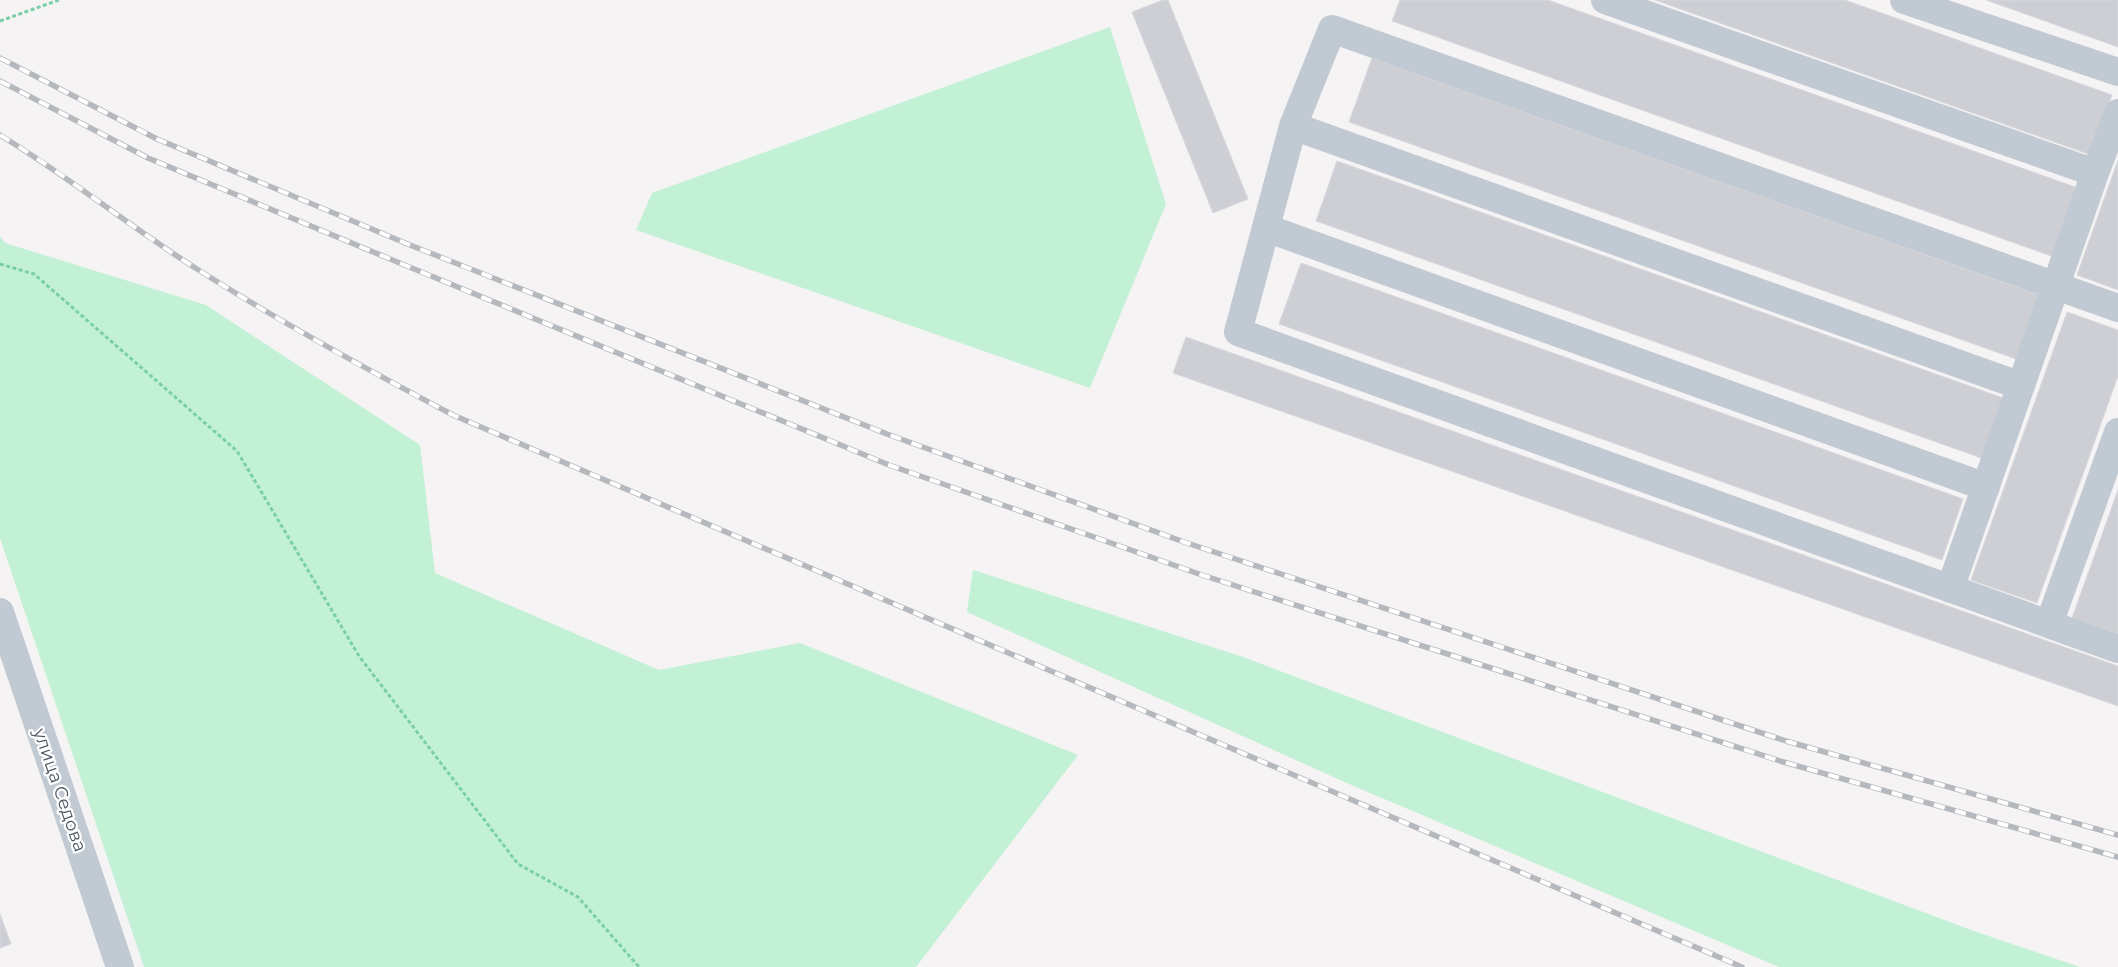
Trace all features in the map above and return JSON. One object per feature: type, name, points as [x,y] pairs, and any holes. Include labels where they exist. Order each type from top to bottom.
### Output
[{"type":"street","points":[[1605,0],[2095,173]]},
{"type":"street","points":[[1904,0],[2118,72]]},
{"type":"street","points":[[2118,308],[1332,30],[1293,126],[1238,332],[2118,649]]},
{"type":"street","points":[[1950,588],[2095,173],[2118,113]]},
{"type":"street","points":[[1293,126],[2021,386]]},
{"type":"street","points":[[1266,228],[1986,487]]},
{"type":"street","points":[[2050,624],[2118,432]]},
{"type":"street","name":"улица Седова","points":[[0,612],[120,967]]},
{"type":"path","points":[[0,21],[59,0]]},
{"type":"path","points":[[0,264],[34,274],[237,451],[359,656],[518,864],[578,897],[639,967]]},
{"type":"green space","points":[[1110,27],[1166,204],[1090,388],[636,230],[652,193]]},
{"type":"green space","points":[[0,236],[5,243],[206,305],[420,445],[435,573],[659,670],[800,643],[1078,755],[916,967],[144,967],[0,538]]},
{"type":"green space","points":[[973,570],[1243,657],[1971,930],[2080,967],[1779,967],[1349,784],[967,612]]},
{"type":"building","points":[[1163,0],[1168,0],[1248,199],[1213,213],[1132,12]]},
{"type":"building","points":[[1400,0],[1548,0],[2078,188],[2054,257],[1392,21]]},
{"type":"building","points":[[1655,0],[1845,0],[2112,95],[2091,155]]},
{"type":"building","points":[[1986,0],[2118,0],[2118,47]]},
{"type":"building","points":[[1372,58],[2039,295],[2016,359],[1349,122]]},
{"type":"building","points":[[2118,160],[2118,290],[2077,275]]},
{"type":"building","points":[[1337,161],[2006,399],[1984,459],[1316,221]]},
{"type":"building","points":[[1301,263],[1963,499],[1942,560],[1279,324]]},
{"type":"building","points":[[2067,312],[2118,330],[2118,376],[2037,603],[1971,580]]},
{"type":"building","points":[[1186,337],[2118,666],[2118,706],[1173,373]]},
{"type":"building","points":[[2118,490],[2118,634],[2072,618]]},
{"type":"building","points":[[0,914],[11,944],[0,948]]},
{"type":"railway","points":[[0,58],[157,139],[410,245],[887,434],[1184,542],[1786,741],[2118,835]]},
{"type":"railway","points":[[0,81],[148,158],[889,465],[1202,575],[1780,761],[2118,857]]},
{"type":"railway","points":[[0,135],[50,167],[172,253],[228,289],[324,345],[453,415],[1742,967]]}]
